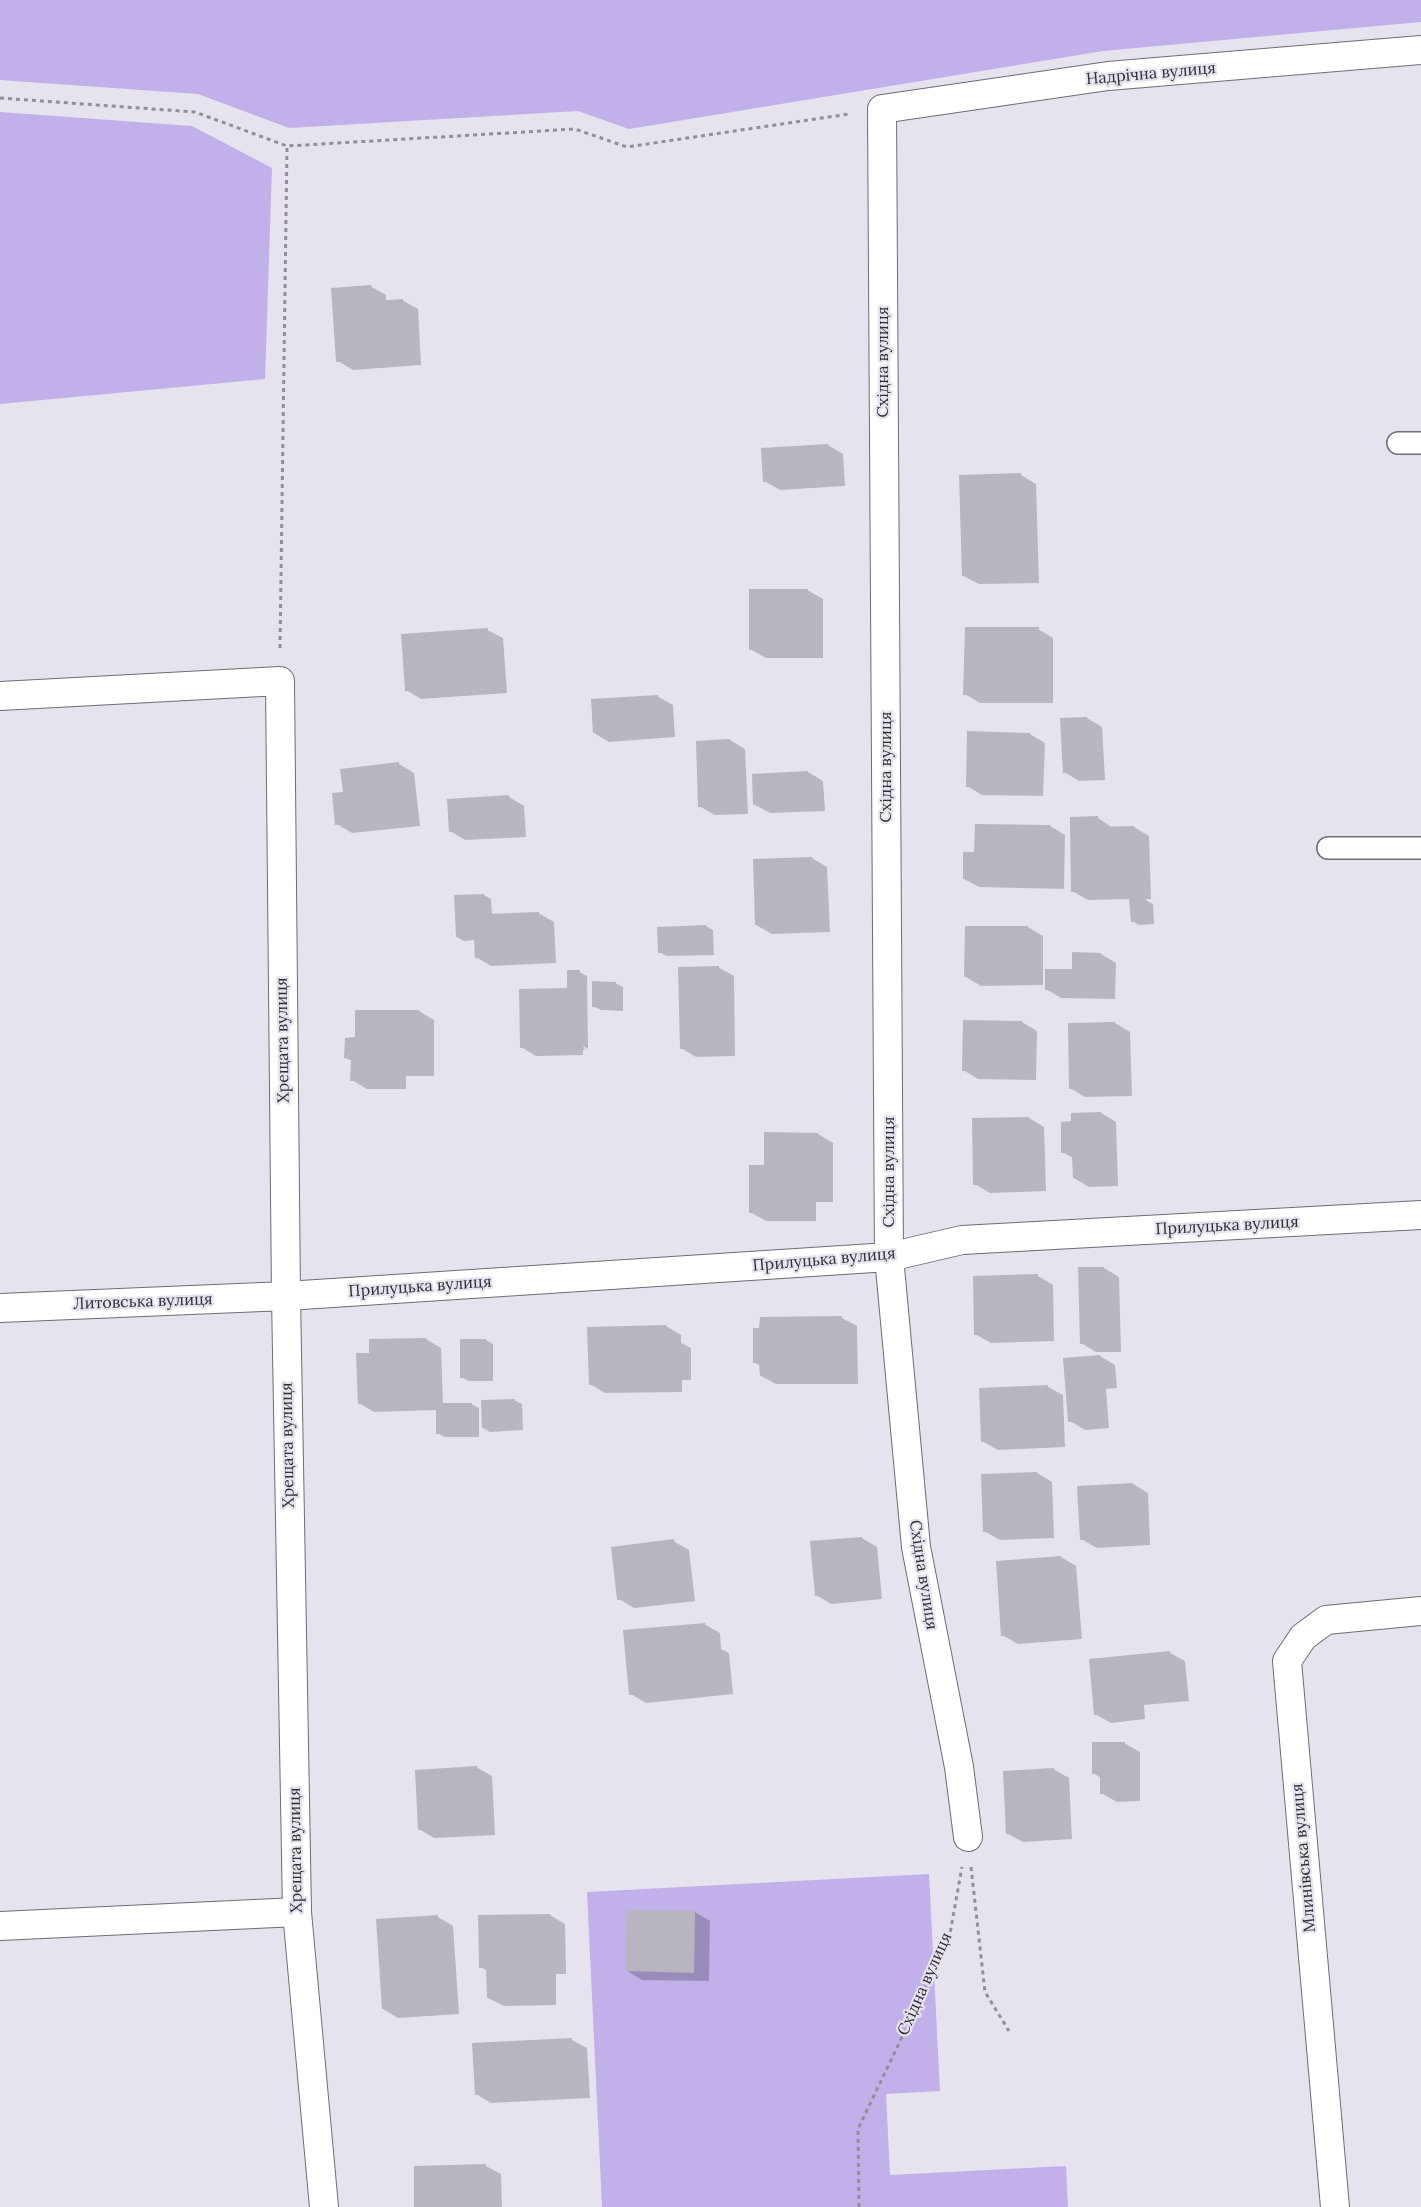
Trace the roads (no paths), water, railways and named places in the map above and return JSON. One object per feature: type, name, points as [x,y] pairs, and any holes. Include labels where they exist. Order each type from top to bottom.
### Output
[{"type":"street","name":"Надрічна вулиця","points":[[882,109],[1108,76],[1421,50]]},
{"type":"street","name":"Східна вулиця","points":[[882,109],[889,1257],[916,1547],[959,1767],[968,1837]]},
{"type":"street","name":"Хрещата вулиця","points":[[0,696],[280,681],[286,1296],[297,1912],[324,2207]]},
{"type":"street","name":"Прилуцька вулиця","points":[[286,1296],[889,1257],[962,1240],[1421,1215]]},
{"type":"street","name":"Литовська вулиця","points":[[0,1308],[286,1296]]},
{"type":"street","name":"Млинівська вулиця","points":[[1335,2207],[1287,1661],[1302,1637],[1326,1620],[1421,1611]]},
{"type":"street","points":[[0,1926],[297,1912]]},
{"type":"lane","points":[[1398,443],[1421,443]]},
{"type":"lane","points":[[1328,848],[1421,848]]}]
